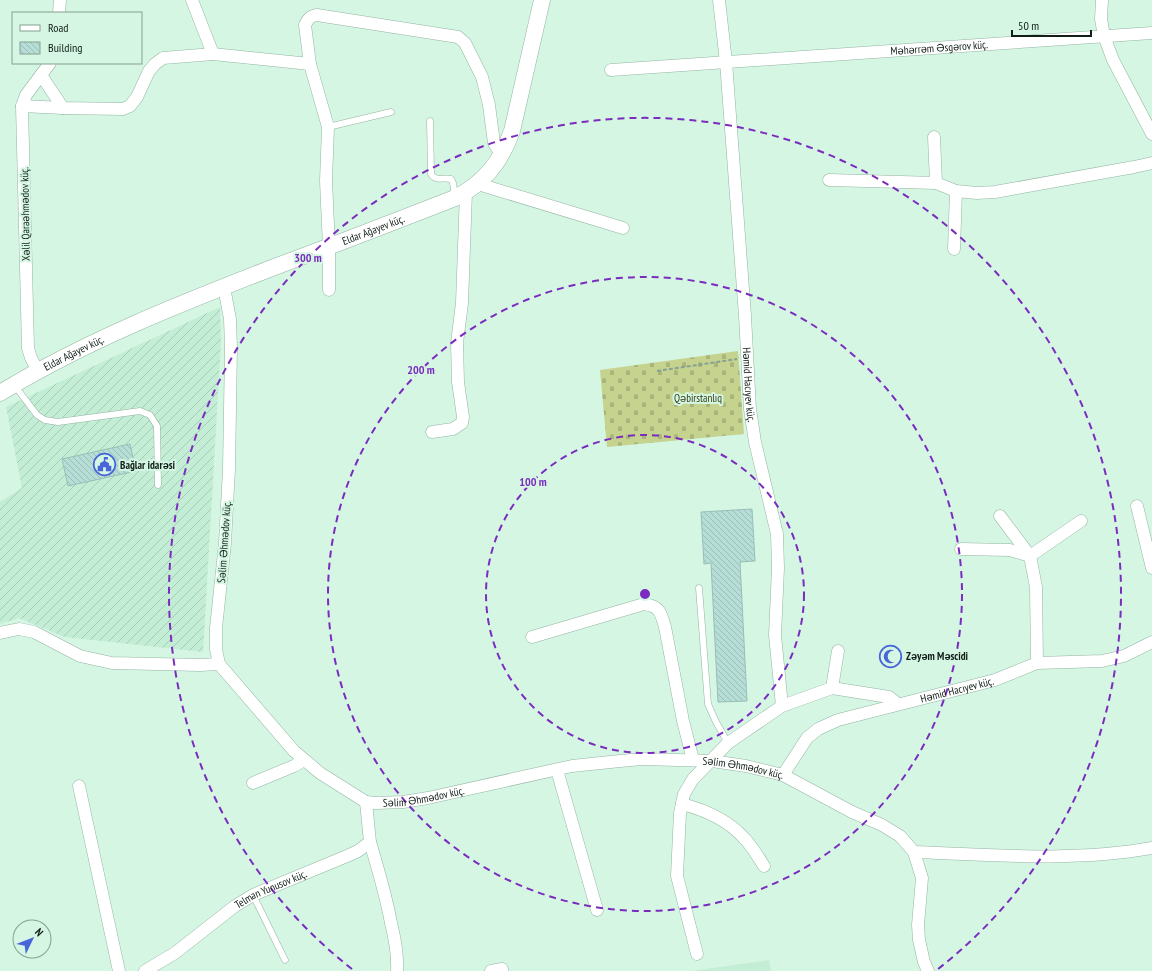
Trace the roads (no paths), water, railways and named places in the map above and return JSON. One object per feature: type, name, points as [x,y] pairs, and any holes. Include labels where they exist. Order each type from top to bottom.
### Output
[{"type":"main road","name":"Eldar Ağayev küç.","points":[[0,393],[38,371],[100,339],[170,308],[329,247],[466,191],[489,173],[502,156],[512,131],[542,0]]},
{"type":"street","points":[[59,12],[60,0]]},
{"type":"street","points":[[192,0],[213,54]]},
{"type":"street","name":"Həmid Hacıyev küç.","points":[[719,0],[726,62],[750,410],[754,442],[777,534],[778,568],[775,635],[782,706]]},
{"type":"street","points":[[1102,0],[1104,36],[1113,60],[1152,134]]},
{"type":"street","points":[[329,290],[326,181],[328,127],[310,64],[305,25],[308,19],[317,15],[458,37],[465,43],[482,76],[489,105],[494,143],[502,156]]},
{"type":"street","name":"Məhərrəm Əsgərov küç.","points":[[611,70],[1152,33]]},
{"type":"street","points":[[22,106],[123,109],[130,106],[137,97],[149,71],[163,58],[213,54],[310,64]]},
{"type":"street","name":"Xəlil Qaraəhmədov küç.","points":[[38,371],[31,358],[28,348],[22,106],[26,95],[49,64]]},
{"type":"street","points":[[41,74],[63,108]]},
{"type":"street","points":[[934,137],[936,183]]},
{"type":"street","points":[[829,180],[936,183],[956,191],[976,193],[995,192],[1152,163]]},
{"type":"street","points":[[432,432],[453,428],[462,423],[463,417],[458,382],[457,343],[462,303],[466,191],[623,228]]},
{"type":"street","points":[[954,250],[956,191]]},
{"type":"street","name":"Səlim Əhmədov küç.","points":[[224,287],[230,319],[231,348],[229,468],[225,543],[216,628],[216,648],[219,664],[294,751],[320,773],[366,802],[376,803],[403,802],[428,798],[556,770],[593,763],[620,760],[642,759],[712,761],[746,766],[783,775],[852,812],[882,825],[900,836],[914,852],[922,878],[918,925],[919,940],[924,962],[928,971]]},
{"type":"street","points":[[1137,506],[1152,568]]},
{"type":"street","points":[[1000,516],[1030,556],[1036,587],[1037,663]]},
{"type":"street","points":[[1030,556],[1081,521]]},
{"type":"street","points":[[961,549],[1010,550],[1030,556]]},
{"type":"street","points":[[532,637],[644,604],[654,605],[660,612],[665,627],[692,760]]},
{"type":"street","points":[[0,633],[19,629],[34,632],[80,656],[112,663],[219,664]]},
{"type":"street","name":"Həmid Hacıyev küç.","points":[[783,775],[807,738],[818,729],[838,720],[995,680],[1037,663],[1102,661],[1124,656],[1152,642]]},
{"type":"street","points":[[832,688],[838,651]]},
{"type":"street","points":[[697,954],[677,876],[678,832],[682,804],[684,794],[693,779],[728,743],[782,706],[832,688],[890,697],[898,704]]},
{"type":"street","points":[[253,783],[294,766],[304,760]]},
{"type":"street","points":[[556,770],[597,910]]},
{"type":"street","points":[[79,786],[119,971]]},
{"type":"street","points":[[366,802],[370,842],[386,899],[396,946],[398,959],[397,971]]},
{"type":"street","points":[[682,804],[701,809],[726,823],[744,838],[764,866]]},
{"type":"street","name":"Telman Yunusov küç.","points":[[145,971],[175,953],[236,906],[253,895],[347,856],[358,851],[370,842]]},
{"type":"street","points":[[914,852],[1071,856],[1137,851],[1152,848]]},
{"type":"lane","points":[[328,127],[391,112]]},
{"type":"lane","points":[[430,120],[431,174],[437,179],[451,178],[453,182],[466,191]]},
{"type":"lane","points":[[14,384],[36,415],[45,420],[58,422],[140,410],[150,415],[157,426],[158,485]]},
{"type":"lane","points":[[699,588],[708,704],[728,743]]},
{"type":"lane","points":[[253,895],[285,960]]},
{"type":"place","name":"Bağlar idarəsi","points":[[105,465]]},
{"type":"place","name":"Zəyəm Məscidi","points":[[891,656]]},
{"type":"park label","name":"Qəbirstanlıq","points":[[698,398]]}]
